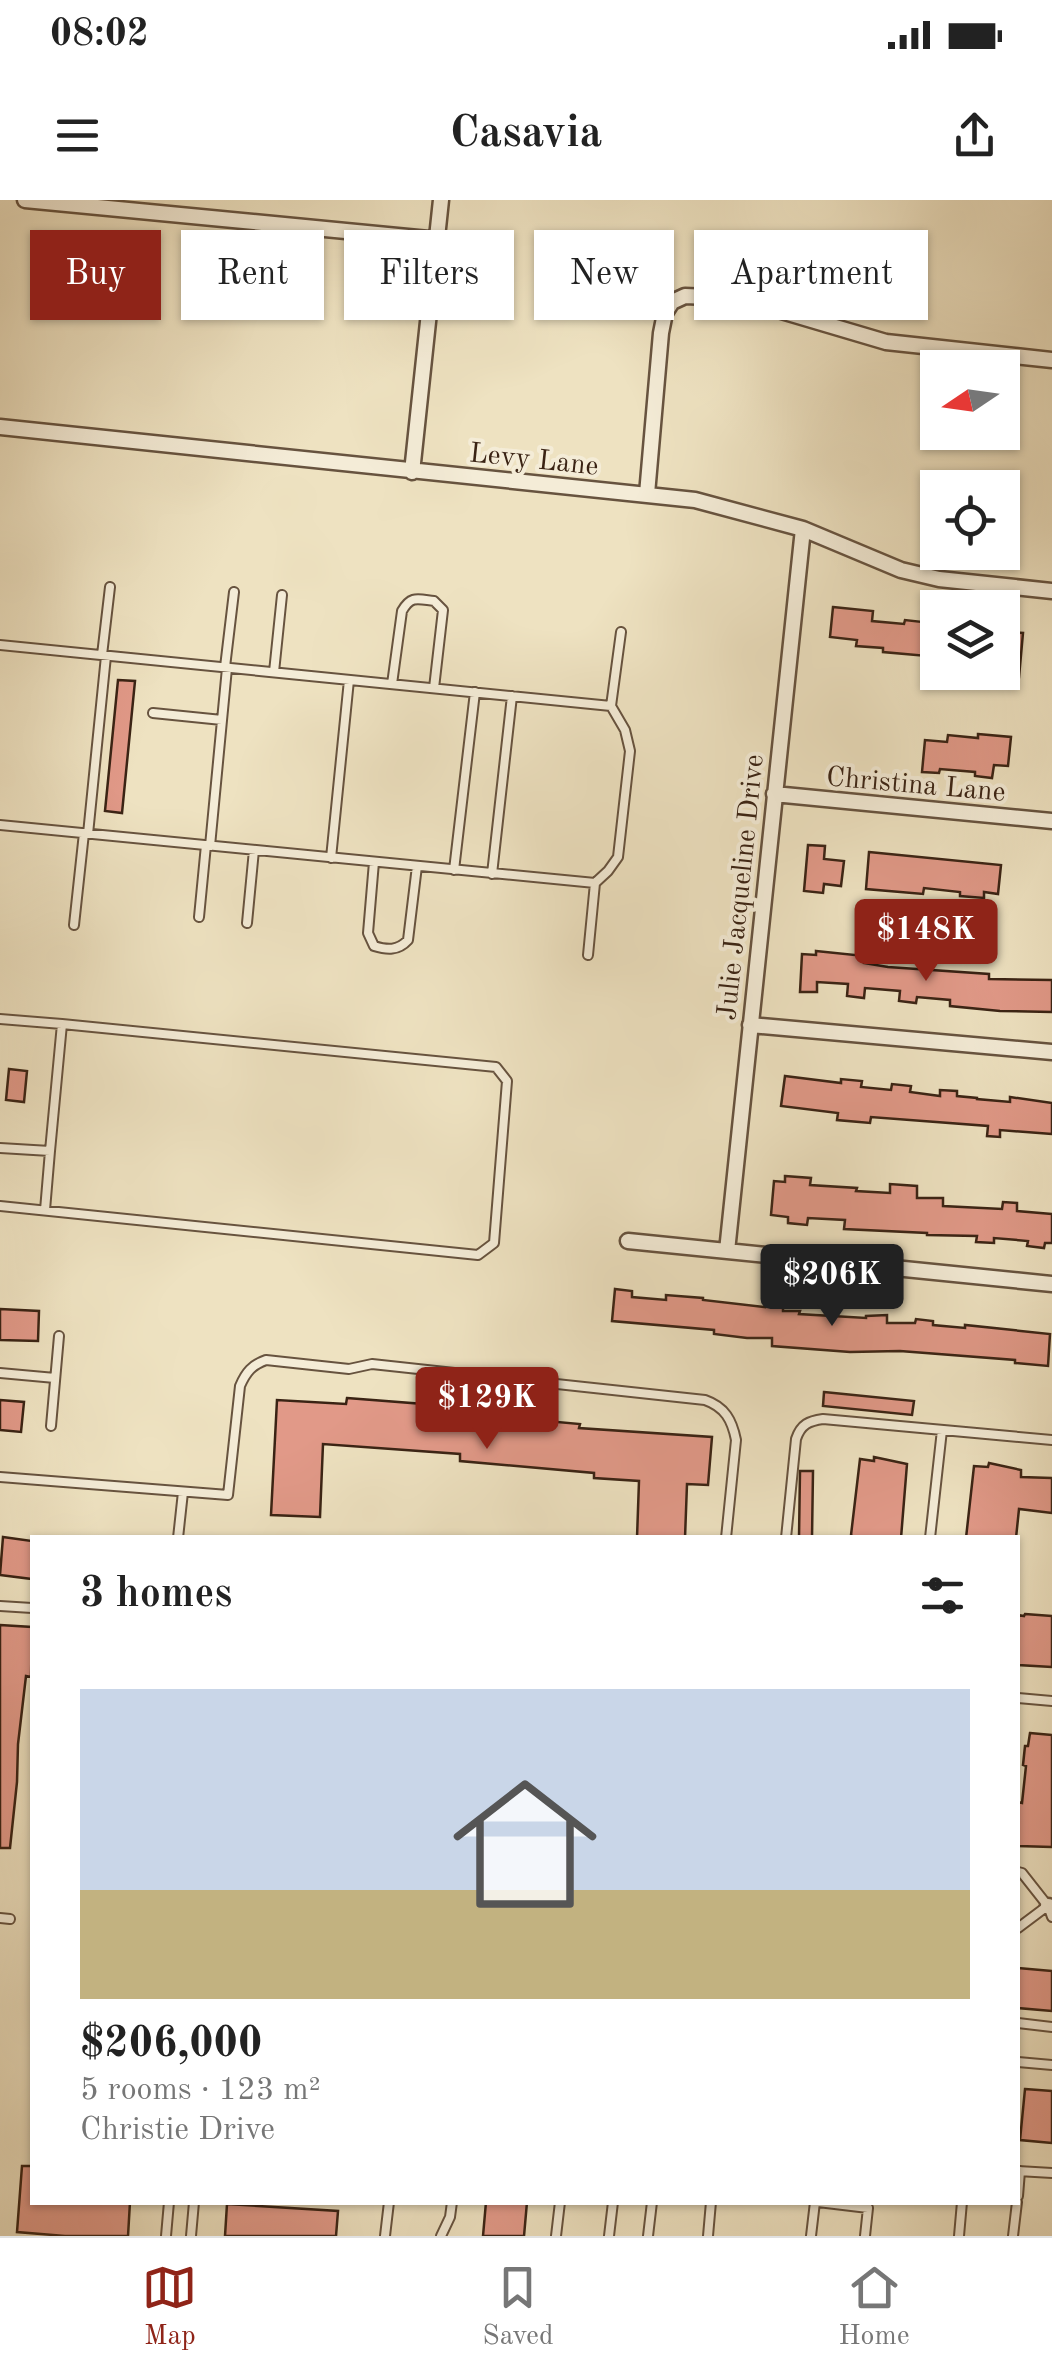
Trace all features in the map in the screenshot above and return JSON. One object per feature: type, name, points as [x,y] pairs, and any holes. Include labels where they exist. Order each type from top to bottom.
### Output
[{"type":"street","points":[[25,200],[344,231]]},
{"type":"street","points":[[439,230],[441,200]]},
{"type":"street","points":[[647,494],[661,333],[672,302],[685,296],[771,308],[886,342],[1052,360]]},
{"type":"street","points":[[412,472],[429,320]]},
{"type":"street","name":"Levy Lane","points":[[0,427],[695,500],[803,529],[901,570],[939,579],[1052,591]]},
{"type":"street","name":"Julie Jacqueline Drive","points":[[727,1251],[803,529]]},
{"type":"street","name":"Christina Lane","points":[[774,794],[1052,821]]},
{"type":"street","points":[[750,1025],[1052,1052]]},
{"type":"street","points":[[628,1241],[1052,1284]]},
{"type":"lane","points":[[74,925],[110,587]]},
{"type":"lane","points":[[200,917],[234,592]]},
{"type":"lane","points":[[274,672],[282,596]]},
{"type":"lane","points":[[392,684],[402,611],[414,599],[434,600],[443,610],[434,688]]},
{"type":"lane","points":[[588,955],[595,883],[618,856],[630,751],[625,730],[610,706],[620,632]]},
{"type":"lane","points":[[0,645],[610,706]]},
{"type":"lane","points":[[331,858],[348,680]]},
{"type":"lane","points":[[454,870],[475,692]]},
{"type":"lane","points":[[492,874],[512,696]]},
{"type":"lane","points":[[153,713],[222,720]]},
{"type":"lane","points":[[0,825],[595,883]]},
{"type":"lane","points":[[247,924],[254,850]]},
{"type":"lane","points":[[374,862],[368,934],[374,946],[382,949],[395,949],[408,940],[417,866]]},
{"type":"lane","points":[[0,1019],[496,1066],[507,1081],[494,1243],[478,1255],[0,1206]]},
{"type":"lane","points":[[44,1210],[62,1024]]},
{"type":"lane","points":[[0,1148],[50,1151]]},
{"type":"lane","points":[[51,1426],[59,1336]]},
{"type":"lane","points":[[0,1477],[228,1495],[240,1386],[254,1364],[266,1360],[349,1369],[372,1364],[705,1400],[718,1405],[733,1425],[736,1440],[726,1535]]},
{"type":"lane","points":[[0,1372],[56,1378]]},
{"type":"lane","points":[[786,1535],[796,1438],[800,1428],[810,1421],[823,1419],[1052,1440]]},
{"type":"lane","points":[[930,1535],[942,1430]]},
{"type":"lane","points":[[178,1535],[183,1492]]},
{"type":"lane","points":[[0,1606],[30,1608]]},
{"type":"lane","points":[[1020,1698],[1052,1701]]},
{"type":"lane","points":[[1020,1872],[1051,1908],[1020,1927]]},
{"type":"lane","points":[[1020,2023],[1052,2026]]},
{"type":"lane","points":[[1020,2062],[1052,2065]]},
{"type":"lane","points":[[1020,2171],[1052,2173]]},
{"type":"lane","points":[[166,2236],[170,2205]]},
{"type":"lane","points":[[191,2236],[194,2205]]},
{"type":"lane","points":[[386,2236],[389,2205]]},
{"type":"lane","points":[[441,2236],[452,2205]]},
{"type":"lane","points":[[556,2236],[560,2205]]},
{"type":"lane","points":[[609,2236],[612,2205]]},
{"type":"lane","points":[[648,2236],[652,2205]]},
{"type":"lane","points":[[708,2236],[711,2205]]},
{"type":"lane","points":[[811,2236],[816,2205]]},
{"type":"lane","points":[[842,2205],[868,2208],[865,2236]]},
{"type":"lane","points":[[959,2236],[962,2205]]},
{"type":"lane","points":[[1013,2236],[1016,2205]]},
{"type":"building","points":[[833,607],[873,611],[872,621],[920,622],[920,655],[883,652],[883,648],[856,646],[857,640],[830,637]]},
{"type":"building","points":[[118,680],[135,681],[122,813],[105,811]]},
{"type":"building","points":[[978,734],[1011,737],[1008,766],[994,765],[992,778],[975,776],[975,772],[940,769],[939,773],[922,772],[925,740],[947,742],[948,735],[978,738]]},
{"type":"building","points":[[808,845],[825,846],[824,859],[844,861],[841,886],[824,884],[823,893],[804,891]]},
{"type":"building","points":[[869,852],[1001,865],[998,894],[984,892],[984,898],[924,888],[923,894],[866,889]]},
{"type":"building","points":[[816,951],[865,956],[864,963],[888,967],[989,974],[989,979],[1052,980],[1052,1012],[950,1006],[950,1000],[917,997],[916,1003],[899,1001],[900,991],[865,988],[864,998],[847,996],[848,984],[817,982],[817,992],[800,992],[802,954],[816,955]]},
{"type":"building","points":[[9,1069],[27,1071],[24,1102],[6,1100]]},
{"type":"building","points":[[785,1076],[841,1083],[841,1079],[862,1081],[861,1087],[891,1090],[892,1084],[911,1086],[910,1092],[940,1096],[940,1090],[957,1091],[957,1096],[977,1099],[1010,1102],[1010,1097],[1052,1103],[1052,1134],[1000,1130],[1000,1137],[987,1136],[988,1126],[871,1117],[870,1123],[837,1120],[838,1113],[781,1106]]},
{"type":"building","points":[[785,1176],[811,1178],[810,1185],[857,1188],[856,1191],[890,1193],[890,1184],[917,1186],[917,1198],[943,1198],[943,1206],[1002,1209],[1003,1202],[1017,1203],[1017,1211],[1052,1214],[1052,1243],[1045,1243],[1044,1248],[1027,1246],[1028,1241],[994,1238],[994,1243],[976,1242],[977,1236],[844,1229],[845,1220],[808,1218],[807,1225],[788,1223],[788,1217],[771,1215],[774,1181],[785,1182]]},
{"type":"building","points":[[615,1289],[632,1291],[632,1297],[703,1298],[783,1306],[783,1311],[800,1311],[799,1314],[866,1318],[887,1315],[887,1323],[915,1323],[916,1319],[933,1321],[933,1325],[1050,1334],[1048,1366],[900,1351],[772,1346],[772,1338],[612,1321]]},
{"type":"building","points":[[0,1309],[39,1311],[38,1341],[0,1340]]},
{"type":"building","points":[[824,1392],[914,1401],[912,1415],[823,1406]]},
{"type":"building","points":[[347,1398],[449,1406],[449,1412],[580,1424],[579,1428],[712,1437],[708,1485],[687,1484],[685,1535],[637,1535],[639,1481],[460,1461],[460,1454],[323,1444],[320,1517],[271,1515],[277,1400],[346,1404]]},
{"type":"building","points":[[0,1400],[24,1402],[21,1432],[0,1430]]},
{"type":"building","points":[[874,1457],[907,1464],[901,1535],[851,1535],[860,1459],[874,1461]]},
{"type":"building","points":[[989,1463],[1021,1470],[1021,1477],[1052,1478],[1052,1513],[1019,1509],[1016,1535],[966,1535],[974,1466],[988,1467]]},
{"type":"building","points":[[800,1471],[813,1471],[812,1535],[799,1535]]},
{"type":"building","points":[[3,1537],[30,1541],[30,1579],[0,1575]]},
{"type":"building","points":[[1020,1615],[1052,1616],[1052,1667],[1020,1665]]},
{"type":"building","points":[[0,1625],[30,1627],[30,1677],[26,1676],[18,1744],[10,1848],[0,1848]]},
{"type":"building","points":[[1030,1733],[1052,1735],[1052,1847],[1020,1846],[1020,1802]]},
{"type":"building","points":[[1020,1968],[1052,1971],[1052,2011],[1020,2008]]},
{"type":"building","points":[[1025,2089],[1052,2091],[1052,2143],[1020,2140]]},
{"type":"building","points":[[22,2166],[30,2166],[30,2205],[130,2205],[128,2236],[17,2232]]},
{"type":"building","points":[[227,2205],[338,2211],[336,2236],[225,2236]]},
{"type":"building","points":[[486,2205],[527,2205],[524,2236],[483,2236]]}]
